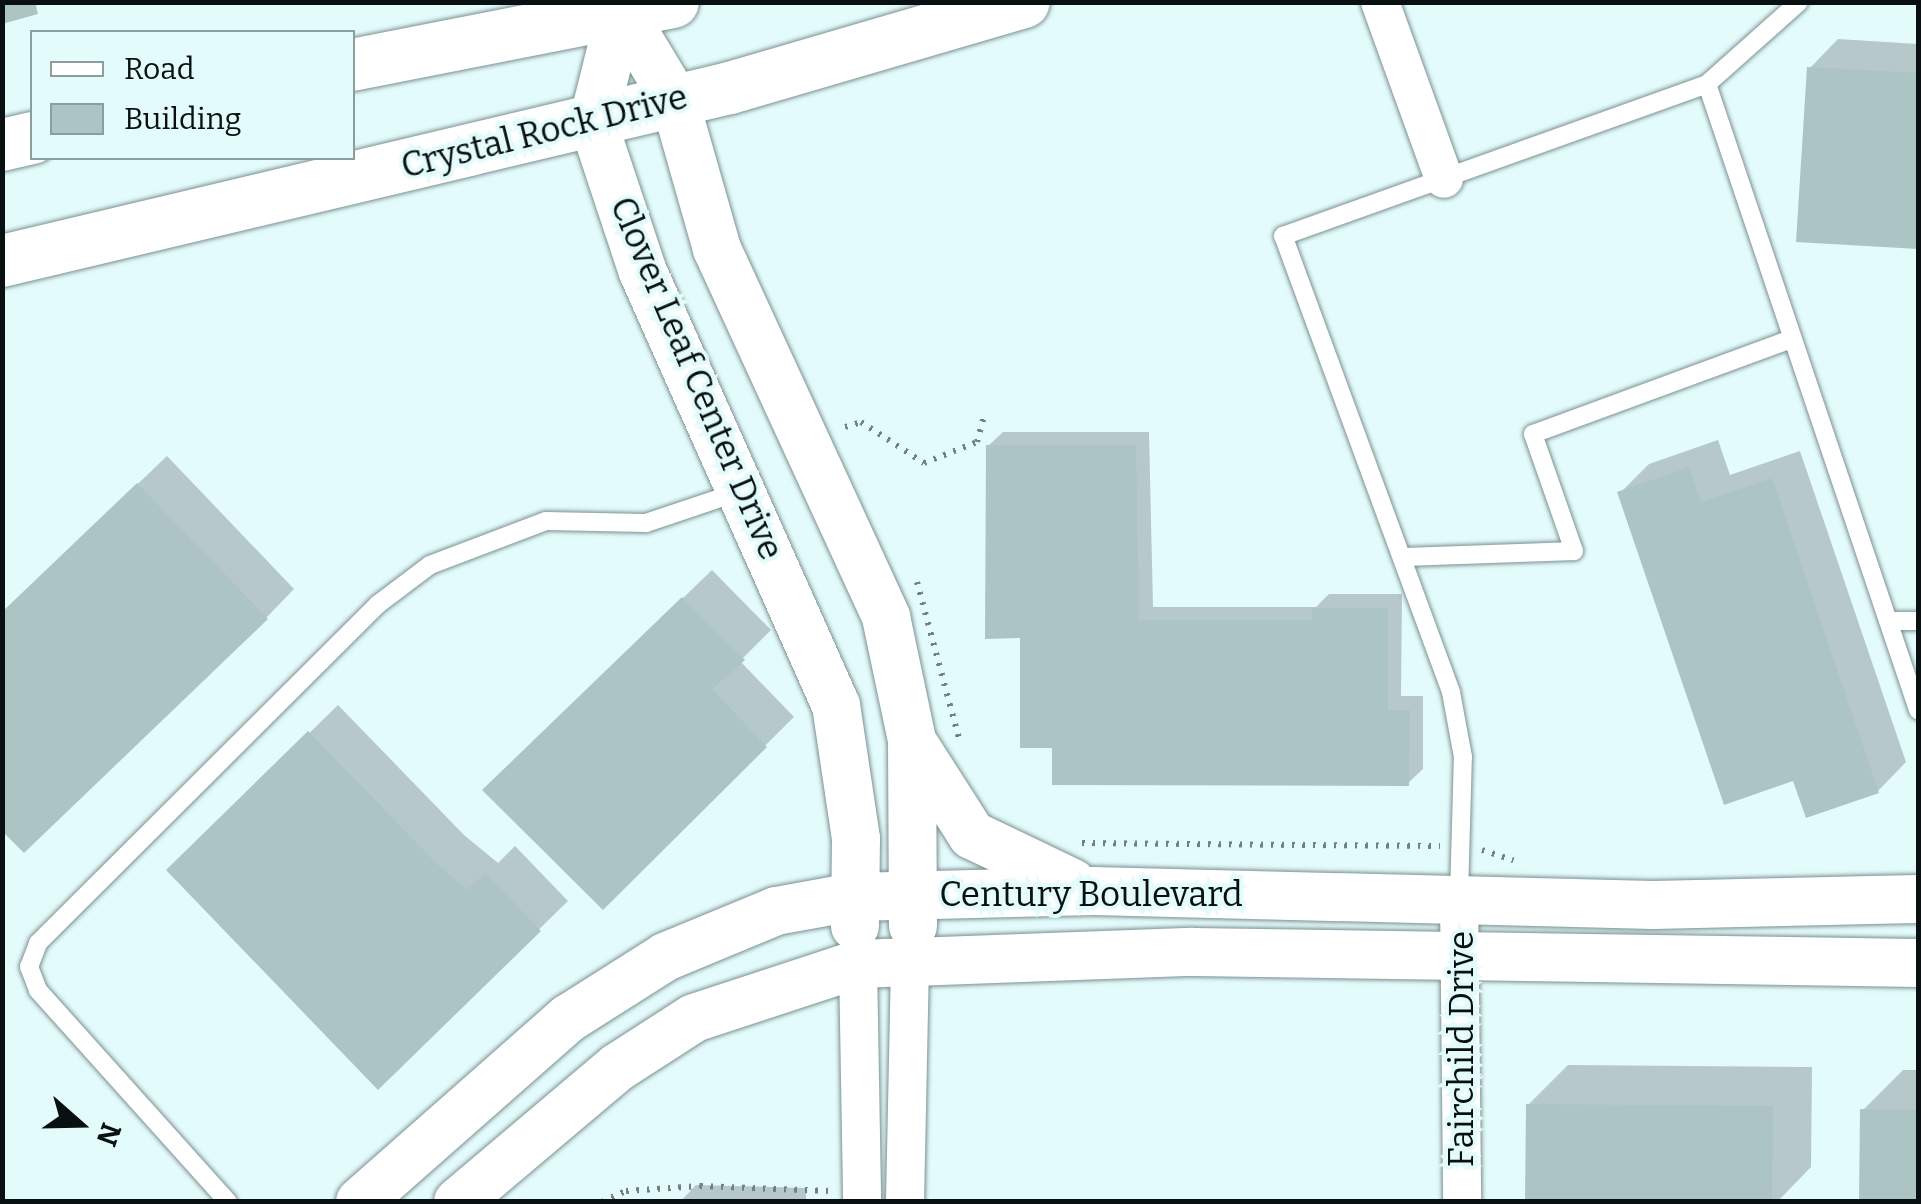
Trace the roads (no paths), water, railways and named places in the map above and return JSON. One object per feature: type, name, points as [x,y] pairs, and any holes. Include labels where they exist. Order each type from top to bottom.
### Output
[{"type":"main road","points":[[355,63],[618,8],[672,2]]},
{"type":"main road","name":"Crystal Rock Drive","points":[[2,261],[593,122],[1024,2]]},
{"type":"main road","points":[[2,145],[30,138]]},
{"type":"street","points":[[1380,2],[1444,179]]},
{"type":"street","name":"Clover Leaf Center Drive","points":[[618,8],[674,98],[717,249],[886,617],[912,740],[915,894],[910,960]]},
{"type":"street","points":[[593,122],[618,8]]},
{"type":"street","name":"Clover Leaf Center Drive","points":[[593,122],[644,272],[836,705],[856,839],[853,897],[858,964]]},
{"type":"street","points":[[912,740],[972,836],[1094,891]]},
{"type":"street","name":"Century Boulevard","points":[[360,1202],[569,1018],[665,957],[776,911],[853,897],[1094,891],[1459,897],[1653,905],[1918,899]]},
{"type":"street","name":"Fairchild Drive","points":[[1459,897],[1465,958],[1462,1202]]},
{"type":"street","name":"Century Boulevard","points":[[458,1202],[618,1067],[694,1018],[858,964],[910,960],[1465,958],[1918,963]]},
{"type":"street","points":[[905,1202],[910,960]]},
{"type":"street","points":[[858,964],[862,1197]]},
{"type":"lane","points":[[1459,897],[1456,847],[1463,758],[1406,557],[1284,236],[1707,84],[1800,2]]},
{"type":"lane","points":[[1707,84],[1918,710]]},
{"type":"lane","points":[[1406,557],[1574,551],[1533,434],[1791,339]]},
{"type":"lane","points":[[228,1202],[38,990],[29,967],[38,943],[377,605],[430,565],[546,521],[646,523],[743,490]]},
{"type":"lane","points":[[1888,622],[1918,621]]}]
